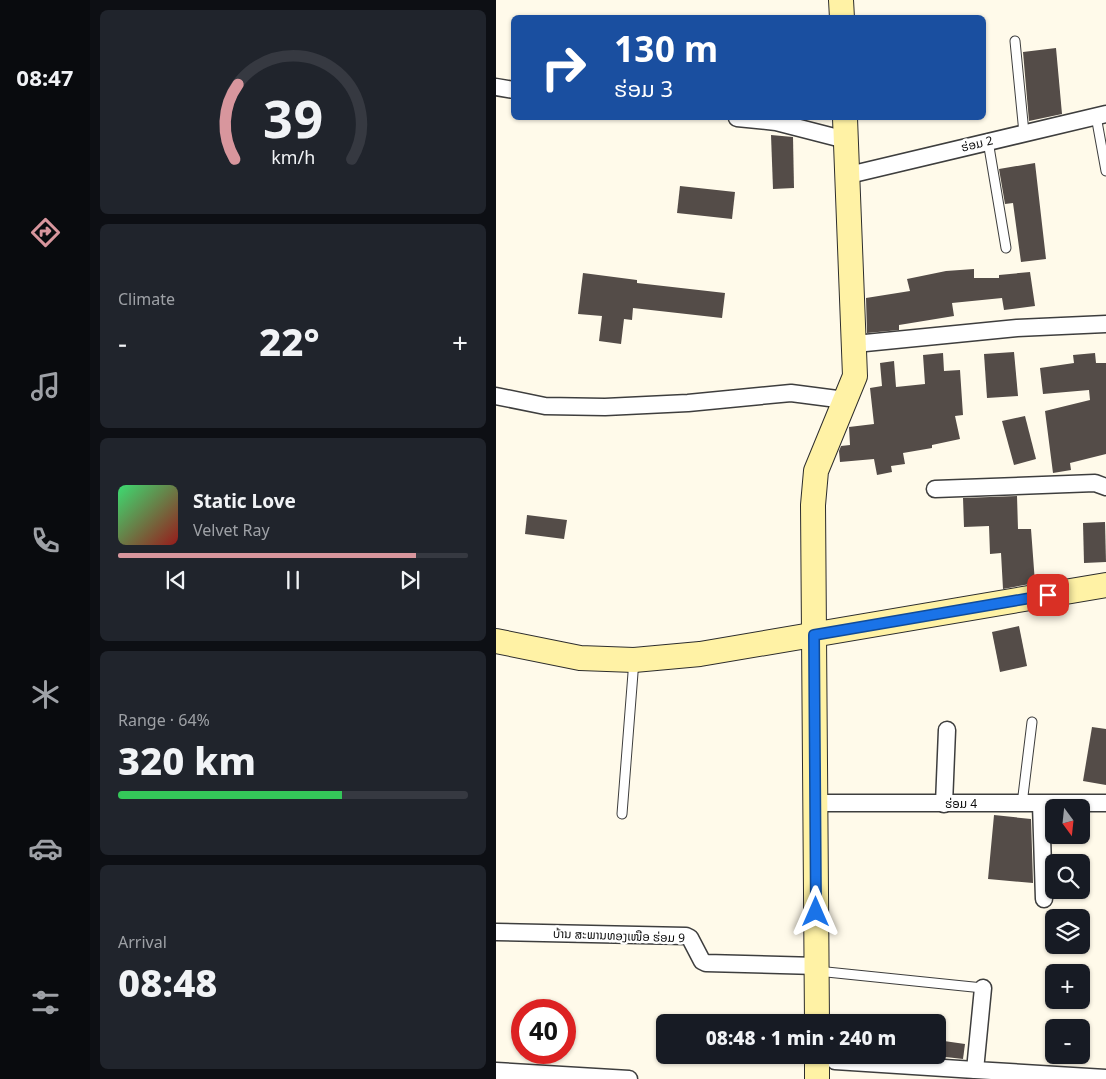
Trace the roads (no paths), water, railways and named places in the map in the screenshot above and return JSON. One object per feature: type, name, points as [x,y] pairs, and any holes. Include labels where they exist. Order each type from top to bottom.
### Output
[{"type":"street","points":[[841,0],[842,15]]},
{"type":"street","points":[[496,87],[511,90]]},
{"type":"street","name":"ຮ່ອມ 2","points":[[849,175],[1101,115]]},
{"type":"street","points":[[756,120],[846,129],[856,344],[855,376],[816,471],[813,505],[817,1014]]},
{"type":"street","points":[[856,344],[1017,328],[1106,324]]},
{"type":"street","points":[[496,396],[546,406],[604,407],[688,404],[791,393],[846,400]]},
{"type":"street","points":[[935,489],[1095,483],[1106,487]]},
{"type":"street","points":[[496,641],[580,658],[634,660],[700,654],[1106,585]]},
{"type":"street","points":[[944,804],[947,730]]},
{"type":"street","name":"ຮ່ອມ 4","points":[[816,803],[1106,803]]},
{"type":"street","points":[[1041,804],[1044,899]]},
{"type":"street","name":"ບ້ານ ສະພານທອງເໜືອ ຮ່ອມ 9","points":[[496,932],[686,936],[690,938],[702,961],[706,963],[817,969]]},
{"type":"street","points":[[975,1070],[983,988]]},
{"type":"street","points":[[817,1079],[823,1064]]},
{"type":"street","points":[[900,1064],[1106,1078]]},
{"type":"street","points":[[496,1071],[629,1079]]},
{"type":"lane","points":[[1015,41],[1024,132]]},
{"type":"lane","points":[[1101,115],[1106,171]]},
{"type":"lane","points":[[988,141],[1006,248]]},
{"type":"lane","points":[[622,814],[634,660]]},
{"type":"lane","points":[[1022,804],[1032,722]]},
{"type":"lane","points":[[817,969],[983,988]]}]
